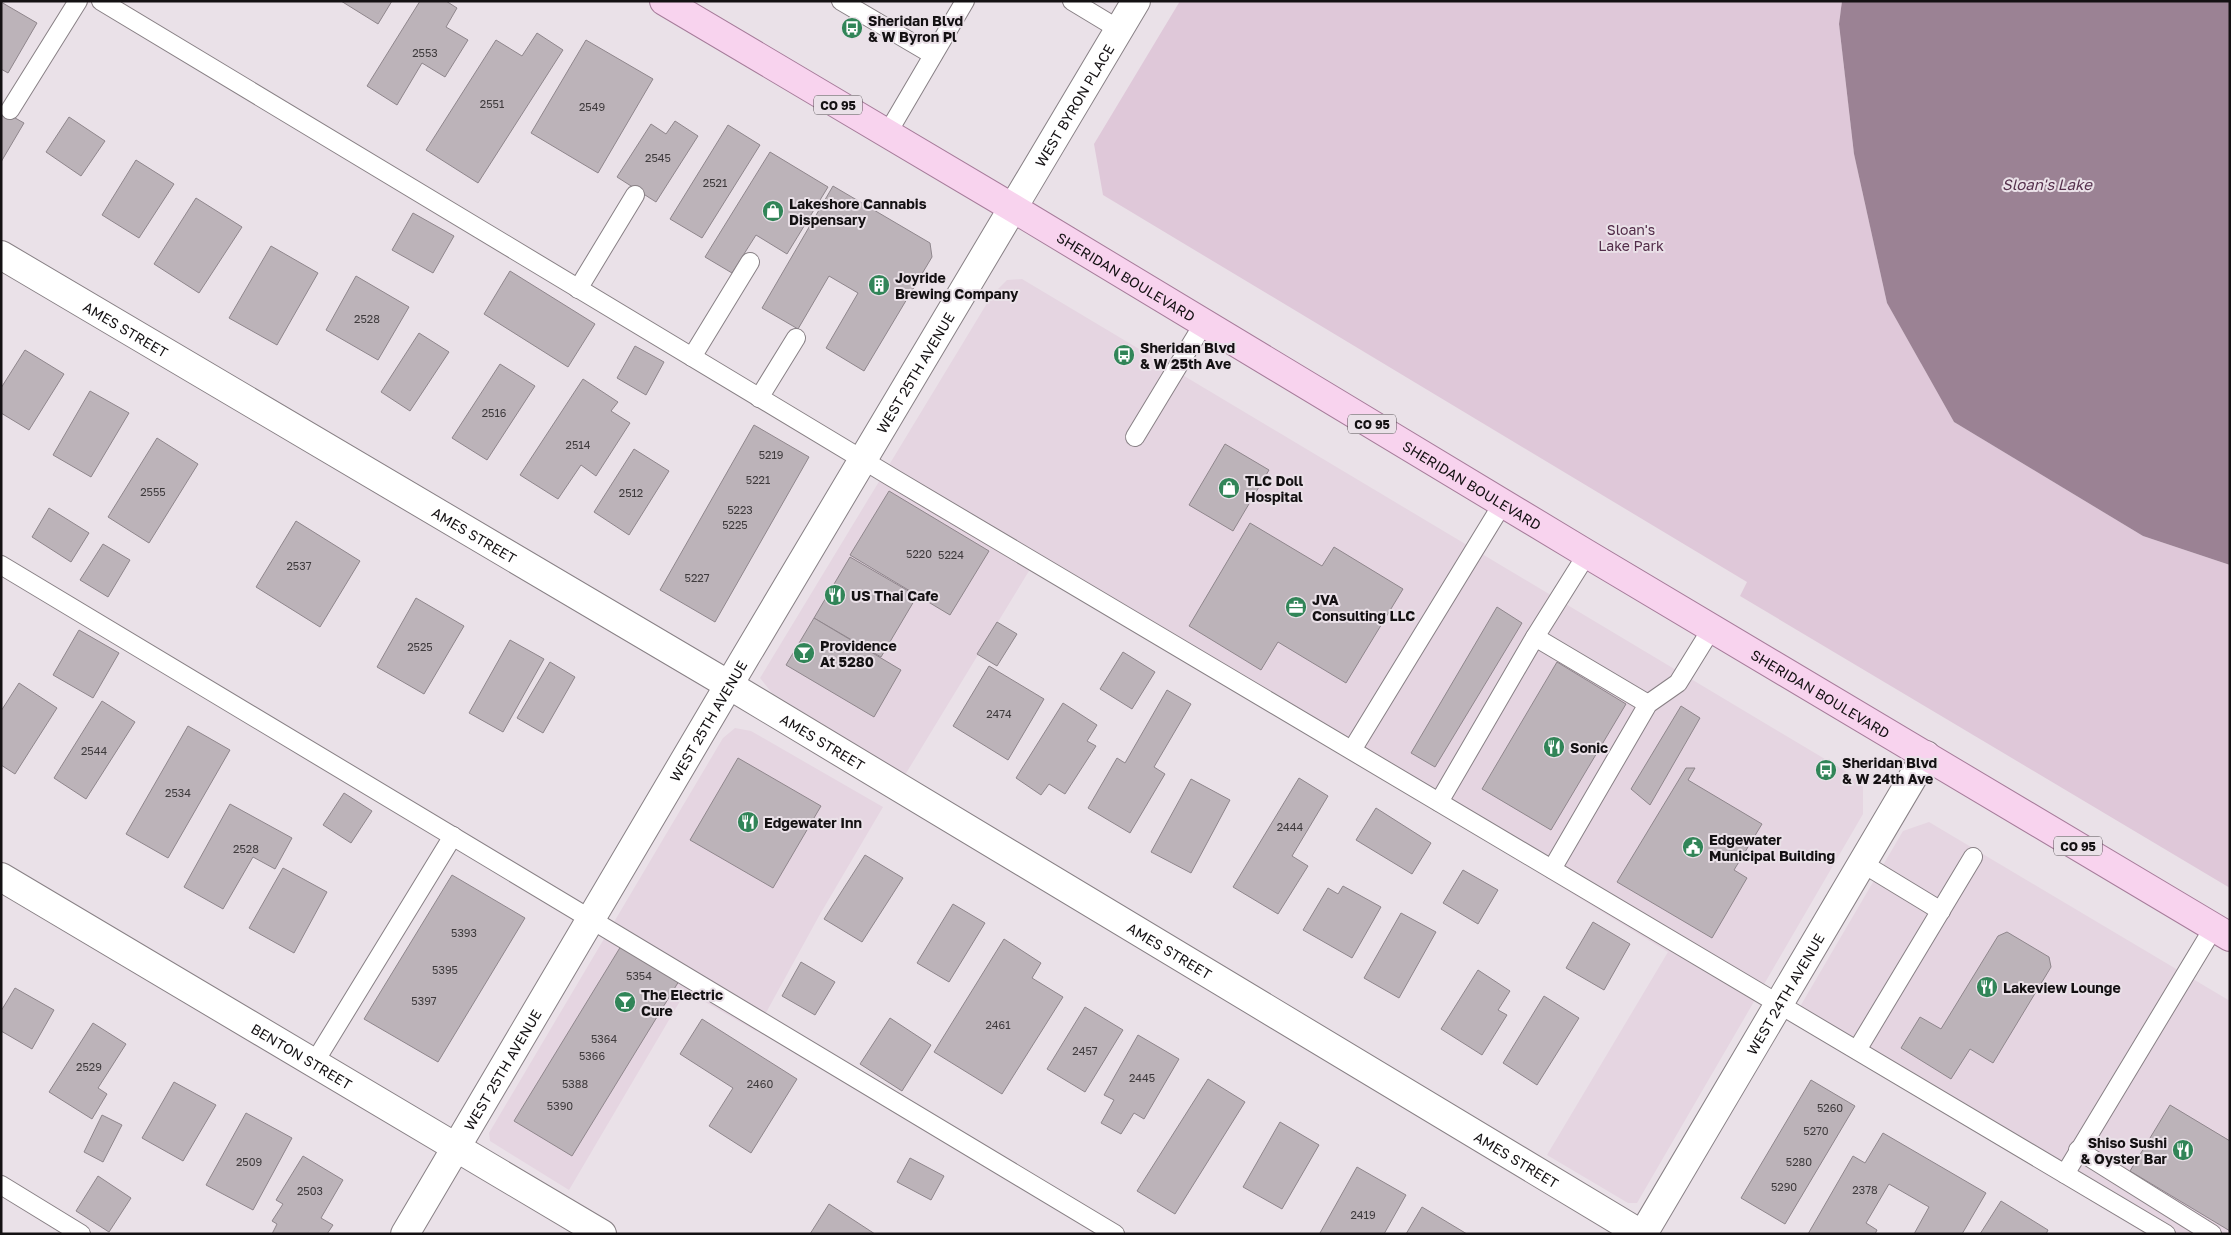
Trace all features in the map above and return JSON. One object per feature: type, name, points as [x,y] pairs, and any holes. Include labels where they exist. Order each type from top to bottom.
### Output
[{"type":"main road","name":"SHERIDAN BOULEVARD","points":[[664,1],[2222,932]]},
{"type":"street","name":"WEST BYRON PLACE","points":[[1013,208],[1136,1]]},
{"type":"street","name":"WEST 25TH AVENUE","points":[[405,1234],[1013,208]]},
{"type":"street","name":"AMES STREET","points":[[1,255],[729,685],[1642,1234]]},
{"type":"street","name":"WEST 24TH AVENUE","points":[[1642,1234],[1926,755]]},
{"type":"street","name":"BENTON STREET","points":[[1,877],[602,1234]]},
{"type":"lane","points":[[10,110],[78,1]]},
{"type":"lane","points":[[101,1],[862,460],[2166,1234]]},
{"type":"lane","points":[[840,1],[933,55]]},
{"type":"lane","points":[[886,134],[966,1]]},
{"type":"lane","points":[[1072,1],[1120,30]]},
{"type":"lane","points":[[578,288],[634,195]]},
{"type":"lane","points":[[692,357],[750,262]]},
{"type":"lane","points":[[1135,437],[1204,323]]},
{"type":"lane","points":[[759,398],[796,338]]},
{"type":"lane","points":[[1352,750],[1503,503]]},
{"type":"lane","points":[[1439,802],[1535,637],[1587,554]]},
{"type":"lane","points":[[1,566],[1115,1234]]},
{"type":"lane","points":[[1552,868],[1648,704],[1678,683],[1712,628]]},
{"type":"lane","points":[[1535,637],[1648,704]]},
{"type":"lane","points":[[314,1063],[453,836]]},
{"type":"lane","points":[[1857,1050],[1973,857]]},
{"type":"lane","points":[[1862,864],[1941,911]]},
{"type":"lane","points":[[2065,1174],[2078,1150],[2222,932]]},
{"type":"lane","points":[[2078,1150],[2212,1234]]},
{"type":"lane","points":[[1,1186],[82,1234]]},
{"type":"shaded area","points":[[1022,279],[1850,774],[1863,787],[1863,814],[1637,1203],[1628,1203],[1547,1155],[1668,952],[1105,608],[1032,566],[905,775],[772,693],[760,678],[992,295],[1007,280]]},
{"type":"shaded area","points":[[735,728],[751,731],[883,807],[819,916],[756,1031],[686,991],[569,1190],[490,1141],[489,1133],[723,738]]},
{"type":"shaded area","points":[[1929,822],[2230,1001],[2230,1234],[2146,1234],[1791,1022],[1903,831]]},
{"type":"green space","name":"Sloan's Lake Park","points":[[1180,1],[1842,1],[1839,24],[1854,154],[1887,303],[1954,422],[2143,536],[2230,565],[2230,888],[1740,596],[1747,582],[1103,195],[1094,144]]},
{"type":"water","name":"Sloan's Lake","points":[[1842,1],[2230,1],[2230,565],[2143,536],[1954,422],[1887,303],[1854,154],[1839,24]]},
{"type":"building","points":[[341,1],[392,1],[378,24]]},
{"type":"building","points":[[420,1],[446,1],[457,8],[446,27],[468,40],[445,77],[422,63],[397,105],[367,86]]},
{"type":"building","points":[[1,2],[37,23],[8,73],[1,69]]},
{"type":"building","points":[[537,33],[563,50],[478,183],[426,150],[496,40],[522,56]]},
{"type":"building","points":[[586,40],[653,79],[598,173],[531,133]]},
{"type":"building","points":[[1,110],[24,123],[1,162]]},
{"type":"building","points":[[69,117],[105,141],[81,176],[46,152]]},
{"type":"building","points":[[675,121],[698,136],[656,202],[617,177],[651,124],[666,134]]},
{"type":"building","points":[[728,125],[760,145],[702,238],[670,219]]},
{"type":"building","name":"Lakeshore Cannabis Dispensary","points":[[770,152],[828,187],[787,254],[756,235],[732,273],[705,257]]},
{"type":"building","points":[[136,160],[174,184],[139,238],[102,215]]},
{"type":"building","name":"Joyride Brewing Company","points":[[833,186],[930,243],[932,257],[864,371],[826,348],[858,293],[829,276],[798,329],[762,308]]},
{"type":"building","points":[[196,198],[242,227],[199,293],[154,264]]},
{"type":"building","points":[[413,213],[454,236],[433,273],[392,250]]},
{"type":"building","points":[[271,246],[318,273],[277,345],[229,318]]},
{"type":"building","points":[[510,271],[595,324],[568,367],[484,314]]},
{"type":"building","points":[[356,276],[409,307],[378,360],[326,330]]},
{"type":"building","points":[[419,333],[449,352],[410,411],[381,392]]},
{"type":"building","points":[[635,346],[664,362],[646,395],[617,378]]},
{"type":"building","points":[[25,350],[64,374],[29,430],[1,413],[1,388]]},
{"type":"building","points":[[500,364],[535,386],[487,460],[452,438]]},
{"type":"building","points":[[583,379],[618,402],[611,411],[630,423],[596,476],[581,465],[558,499],[520,475]]},
{"type":"building","points":[[90,391],[129,413],[91,477],[53,455]]},
{"type":"building","points":[[754,425],[809,457],[715,622],[660,590]]},
{"type":"building","points":[[157,438],[198,464],[149,543],[108,517]]},
{"type":"building","name":"TLC Doll Hospital","points":[[1225,444],[1269,470],[1233,531],[1189,505]]},
{"type":"building","points":[[634,449],[669,471],[629,535],[594,512]]},
{"type":"building","points":[[889,491],[989,551],[950,615],[850,555]]},
{"type":"building","points":[[49,508],[89,533],[71,562],[32,537]]},
{"type":"building","points":[[296,521],[360,561],[320,627],[256,587]]},
{"type":"building","name":"JVA Consulting LLC","points":[[1250,523],[1322,566],[1334,547],[1403,589],[1346,683],[1278,642],[1261,670],[1189,626]]},
{"type":"building","points":[[103,544],[130,560],[108,597],[80,580]]},
{"type":"building","points":[[850,557],[917,596],[881,657],[814,618]]},
{"type":"building","points":[[416,598],[464,626],[424,694],[377,667]]},
{"type":"building","points":[[1497,607],[1522,623],[1435,767],[1411,753]]},
{"type":"building","points":[[814,618],[901,670],[874,717],[786,665]]},
{"type":"building","points":[[997,622],[1017,634],[997,666],[977,654]]},
{"type":"building","points":[[79,630],[119,653],[93,698],[53,675]]},
{"type":"building","points":[[510,640],[544,659],[503,732],[469,713]]},
{"type":"building","points":[[1123,652],[1155,672],[1132,709],[1100,689]]},
{"type":"building","points":[[550,662],[575,677],[543,733],[517,718]]},
{"type":"building","name":"Sonic","points":[[1557,662],[1626,704],[1551,830],[1482,789]]},
{"type":"building","points":[[989,666],[1044,699],[1008,760],[953,726]]},
{"type":"building","points":[[19,683],[57,708],[15,774],[1,765],[1,711]]},
{"type":"building","points":[[1167,690],[1191,704],[1154,767],[1165,774],[1130,833],[1088,808],[1117,758],[1125,763]]},
{"type":"building","points":[[102,701],[135,722],[86,799],[54,778]]},
{"type":"building","points":[[1063,703],[1097,725],[1087,741],[1096,746],[1065,794],[1049,784],[1041,795],[1016,778]]},
{"type":"building","points":[[1681,706],[1700,718],[1650,805],[1631,789]]},
{"type":"building","points":[[188,726],[230,750],[168,858],[126,834]]},
{"type":"building","points":[[738,758],[821,806],[773,888],[690,840]]},
{"type":"building","name":"Edgewater Municipal Building","points":[[1686,768],[1695,768],[1688,780],[1762,824],[1734,870],[1747,878],[1712,938],[1617,882]]},
{"type":"building","points":[[1299,778],[1328,796],[1292,856],[1308,866],[1278,914],[1233,887]]},
{"type":"building","points":[[1191,779],[1230,800],[1191,873],[1151,852]]},
{"type":"building","points":[[344,793],[372,811],[351,843],[323,825]]},
{"type":"building","points":[[230,804],[292,838],[275,869],[253,857],[223,909],[184,887]]},
{"type":"building","points":[[1376,808],[1431,843],[1412,874],[1356,840]]},
{"type":"building","points":[[865,855],[903,878],[862,942],[824,919]]},
{"type":"building","points":[[283,868],[327,892],[294,953],[249,928]]},
{"type":"building","points":[[1463,870],[1498,890],[1478,924],[1443,903]]},
{"type":"building","points":[[452,875],[525,918],[438,1062],[364,1019]]},
{"type":"building","points":[[1343,886],[1381,907],[1352,958],[1303,930],[1328,888],[1338,894]]},
{"type":"building","points":[[953,904],[985,923],[949,982],[917,963]]},
{"type":"building","points":[[1401,913],[1436,932],[1399,998],[1364,978]]},
{"type":"building","points":[[1593,922],[1630,944],[1604,990],[1566,968]]},
{"type":"building","name":"Lakeview Lounge","points":[[2007,932],[2049,957],[2051,967],[1993,1063],[1970,1049],[1951,1079],[1901,1048],[1920,1017],[1941,1029],[1998,936]]},
{"type":"building","points":[[1004,939],[1041,963],[1032,978],[1063,997],[1002,1094],[934,1052]]},
{"type":"building","points":[[621,946],[679,981],[572,1156],[514,1121]]},
{"type":"building","points":[[801,962],[835,982],[815,1015],[782,996]]},
{"type":"building","points":[[1478,970],[1510,991],[1498,1010],[1507,1015],[1482,1055],[1441,1029]]},
{"type":"building","points":[[15,988],[54,1010],[32,1049],[1,1031],[1,1011]]},
{"type":"building","points":[[1544,996],[1579,1018],[1537,1085],[1503,1063]]},
{"type":"building","points":[[1085,1007],[1123,1030],[1085,1092],[1047,1069]]},
{"type":"building","points":[[890,1018],[931,1045],[902,1091],[860,1064]]},
{"type":"building","points":[[702,1019],[797,1079],[751,1153],[709,1126],[733,1088],[680,1054]]},
{"type":"building","points":[[93,1023],[126,1044],[98,1088],[107,1094],[92,1119],[49,1092]]},
{"type":"building","points":[[1138,1035],[1179,1059],[1144,1119],[1134,1113],[1121,1134],[1101,1123],[1114,1100],[1104,1095]]},
{"type":"building","points":[[1208,1079],[1245,1102],[1175,1214],[1137,1191]]},
{"type":"building","points":[[1811,1080],[1855,1106],[1785,1224],[1741,1198]]},
{"type":"building","points":[[174,1082],[216,1105],[183,1161],[142,1138]]},
{"type":"building","points":[[2170,1105],[2230,1141],[2230,1231],[2130,1171]]},
{"type":"building","points":[[246,1113],[292,1138],[253,1210],[206,1185]]},
{"type":"building","points":[[102,1115],[122,1125],[103,1162],[84,1152]]},
{"type":"building","points":[[1280,1122],[1319,1145],[1282,1209],[1243,1187]]},
{"type":"building","points":[[1883,1133],[1986,1193],[1962,1234],[1914,1234],[1929,1207],[1889,1184],[1866,1223],[1877,1230],[1875,1234],[1808,1234],[1853,1156],[1865,1163]]},
{"type":"building","points":[[303,1156],[343,1180],[321,1218],[333,1225],[327,1234],[272,1234],[277,1224],[272,1221],[283,1204],[276,1200]]},
{"type":"building","points":[[910,1158],[944,1176],[931,1200],[897,1182]]},
{"type":"building","points":[[1357,1167],[1406,1195],[1384,1234],[1320,1233]]},
{"type":"building","points":[[98,1176],[131,1198],[109,1232],[76,1211]]},
{"type":"building","points":[[2001,1201],[2048,1230],[2046,1234],[1980,1234]]},
{"type":"building","points":[[829,1204],[875,1234],[810,1234]]},
{"type":"building","points":[[1422,1207],[1467,1234],[1406,1234]]},
{"type":"place","name":"Sheridan Blvd & W Byron Pl","points":[[852,28]]},
{"type":"place","name":"Lakeshore Cannabis Dispensary","points":[[773,211]]},
{"type":"place","name":"Joyride Brewing Company","points":[[879,285]]},
{"type":"place","name":"Sheridan Blvd & W 25th Ave","points":[[1124,355]]},
{"type":"place","name":"TLC Doll Hospital","points":[[1229,488]]},
{"type":"place","name":"US Thai Cafe","points":[[835,595]]},
{"type":"place","name":"JVA Consulting LLC","points":[[1296,607]]},
{"type":"place","name":"Providence At 5280","points":[[804,653]]},
{"type":"place","name":"Sonic","points":[[1554,747]]},
{"type":"place","name":"Sheridan Blvd & W 24th Ave","points":[[1826,770]]},
{"type":"place","name":"Edgewater Inn","points":[[748,822]]},
{"type":"place","name":"Edgewater Municipal Building","points":[[1693,847]]},
{"type":"place","name":"Lakeview Lounge","points":[[1987,987]]},
{"type":"place","name":"The Electric Cure","points":[[625,1002]]},
{"type":"place","name":"Shiso Sushi & Oyster Bar","points":[[2183,1150]]}]
